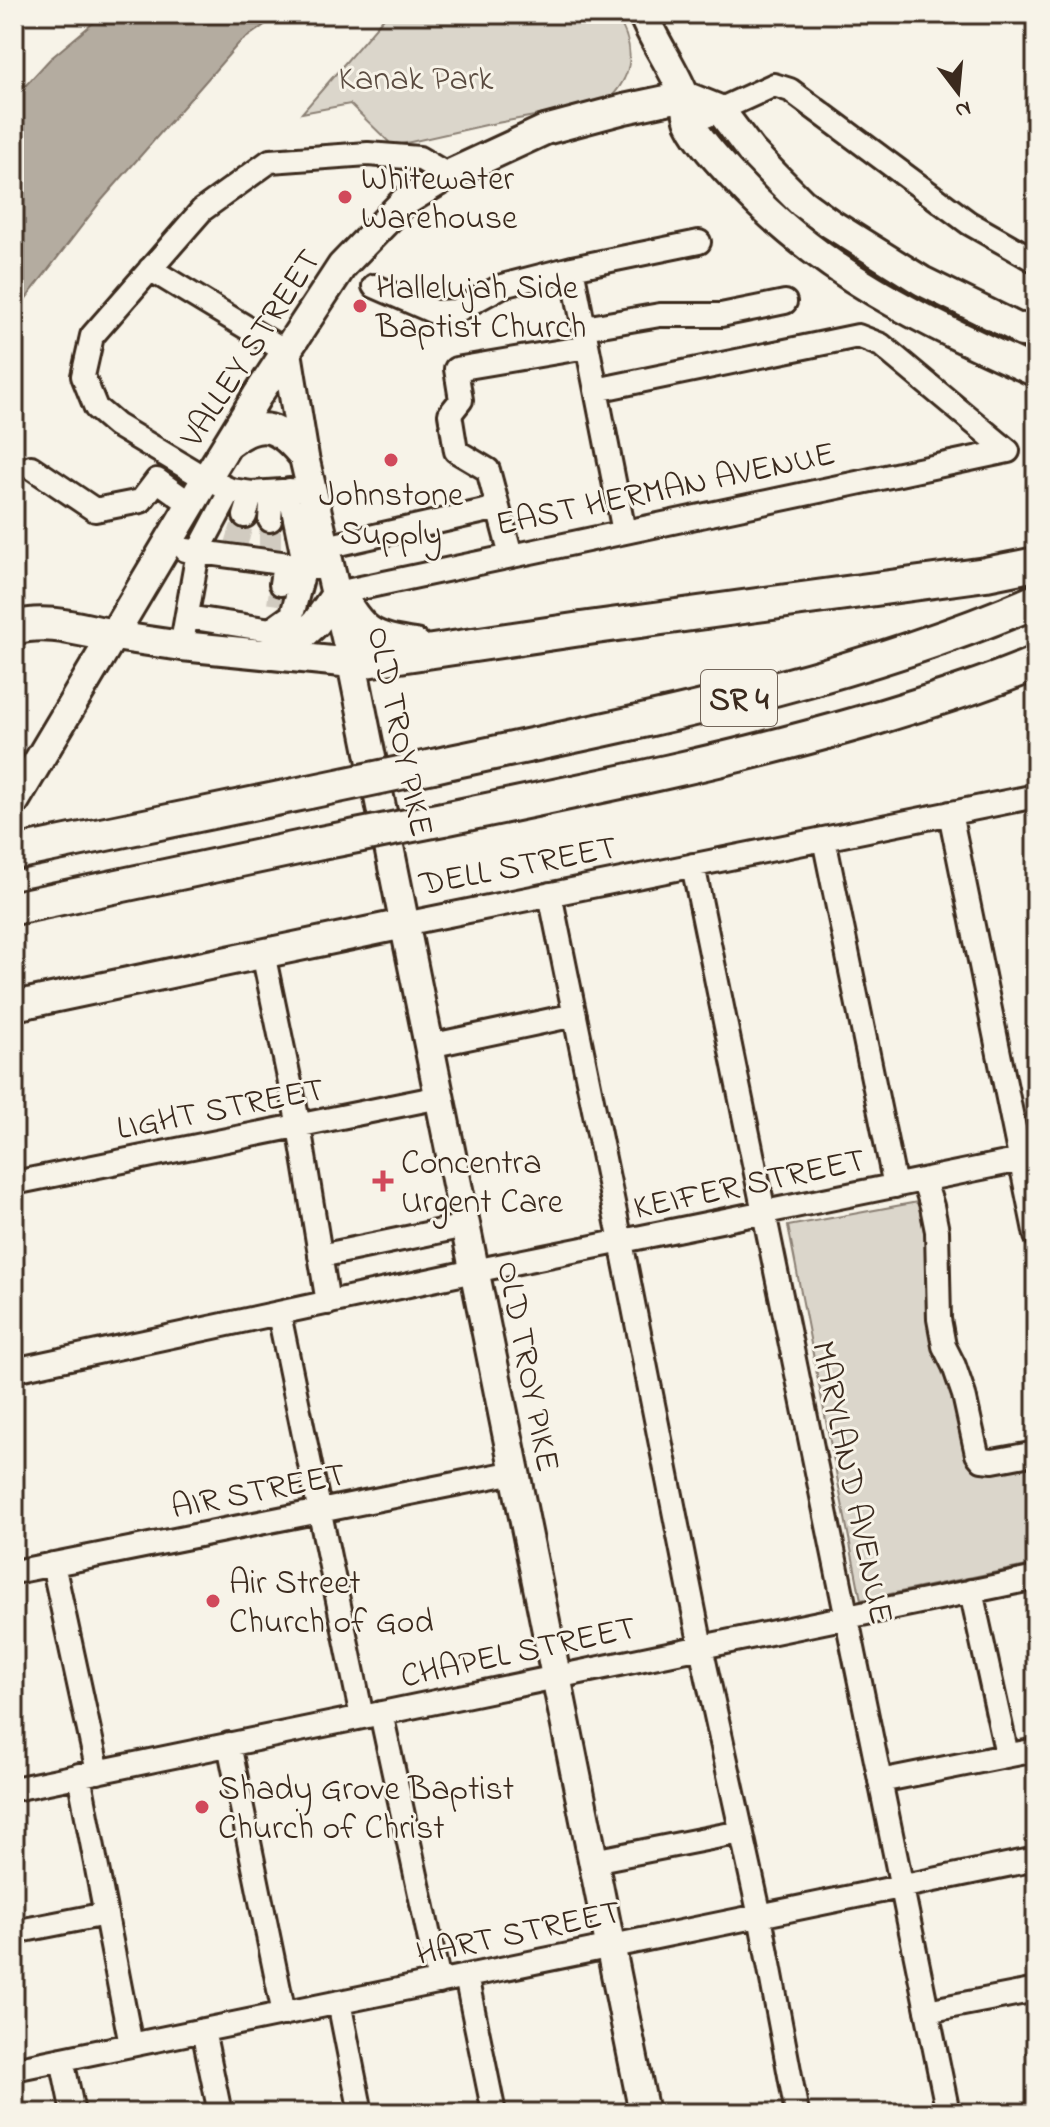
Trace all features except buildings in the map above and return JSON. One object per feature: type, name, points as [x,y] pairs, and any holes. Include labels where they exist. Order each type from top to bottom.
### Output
[{"type":"highway","points":[[352,663],[986,574],[1036,564]]},
{"type":"highway","points":[[297,577],[373,636],[393,643],[442,649]]},
{"type":"highway","name":"SR 4","points":[[14,853],[693,710],[887,657],[1036,601]]},
{"type":"highway","points":[[14,628],[34,623],[53,624],[114,636]]},
{"type":"highway","name":"SR 4","points":[[23,906],[649,777],[786,744],[932,701],[1036,663]]},
{"type":"main road","points":[[643,14],[688,110],[722,165],[777,222],[848,276],[934,325],[1036,372]]},
{"type":"main road","name":"VALLEY STREET","points":[[14,802],[192,505],[260,489],[228,444],[342,266],[404,202],[448,175],[545,130],[624,109],[688,110]]},
{"type":"main road","points":[[688,110],[720,110],[751,151],[776,177],[802,203],[831,224],[922,281],[1031,332]]},
{"type":"main road","name":"OLD TROY PIKE","points":[[287,352],[304,457],[260,489],[297,577],[352,663],[644,2113]]},
{"type":"main road","points":[[228,444],[239,435],[268,428],[281,432],[304,457]]},
{"type":"main road","points":[[267,653],[294,643],[316,623],[297,577]]},
{"type":"main road","points":[[114,636],[352,663]]},
{"type":"main road","name":"DELL STREET","points":[[14,1006],[404,924]]},
{"type":"street","points":[[720,110],[774,85],[790,90],[969,223],[1036,261]]},
{"type":"street","points":[[270,520],[260,489],[116,425],[96,408],[83,376],[92,336],[202,210],[270,161],[368,154],[419,158],[448,175]]},
{"type":"street","points":[[374,286],[434,312],[456,311],[502,286],[699,242]]},
{"type":"street","points":[[572,268],[624,532]]},
{"type":"street","points":[[150,269],[287,352]]},
{"type":"street","points":[[511,556],[488,470],[456,451],[450,414],[461,400],[456,369],[660,315],[721,315],[785,302]]},
{"type":"street","name":"EAST HERMAN AVENUE","points":[[297,577],[511,556],[1008,451],[881,345],[858,336],[596,390]]},
{"type":"street","points":[[31,467],[95,510],[141,501],[157,480],[192,505]]},
{"type":"street","points":[[245,516],[260,489]]},
{"type":"street","points":[[182,646],[198,552],[260,489]]},
{"type":"street","points":[[167,546],[198,552],[234,553],[297,577],[498,508]]},
{"type":"street","points":[[187,617],[271,630],[297,577]]},
{"type":"street","name":"DELL STREET","points":[[404,924],[1036,796]]},
{"type":"street","points":[[950,813],[1028,1159],[1036,1236]]},
{"type":"street","points":[[824,839],[895,1186]]},
{"type":"street","name":"MARYLAND AVENUE","points":[[693,865],[948,2113]]},
{"type":"street","points":[[550,894],[701,1647],[760,1916],[797,2113]]},
{"type":"street","points":[[263,953],[299,1126],[328,1303]]},
{"type":"street","points":[[429,1046],[575,1015]]},
{"type":"street","name":"LIGHT STREET","points":[[14,1183],[440,1097]]},
{"type":"street","name":"KEIFER STREET","points":[[14,1370],[474,1271],[1028,1159]]},
{"type":"street","points":[[924,1181],[937,1231],[939,1319],[944,1346],[964,1395],[977,1454],[982,1460],[993,1461],[1036,1453]]},
{"type":"street","points":[[320,1256],[465,1226]]},
{"type":"street","points":[[279,1314],[319,1511],[439,1982]]},
{"type":"street","name":"AIR STREET","points":[[14,1572],[515,1472]]},
{"type":"street","points":[[53,1564],[88,1774],[106,1914],[131,2045]]},
{"type":"street","name":"CHAPEL STREET","points":[[14,1789],[1036,1578]]},
{"type":"street","points":[[971,1591],[1007,1755]]},
{"type":"street","points":[[229,1744],[284,2014]]},
{"type":"street","points":[[880,1781],[1036,1750]]},
{"type":"street","points":[[593,1861],[741,1832]]},
{"type":"street","name":"HART STREET","points":[[14,2069],[1036,1859]]},
{"type":"street","points":[[14,1932],[106,1914]]},
{"type":"street","points":[[466,1976],[494,2113]]},
{"type":"street","points":[[927,2011],[1036,1990]]},
{"type":"street","points":[[339,2002],[361,2113]]},
{"type":"street","points":[[203,2030],[220,2113]]},
{"type":"street","points":[[62,2059],[73,2113]]},
{"type":"green space","name":"Kanak Park","points":[[387,14],[615,14],[627,38],[630,61],[622,82],[605,103],[393,146],[350,104],[302,113]]},
{"type":"green space","points":[[918,1202],[973,1469],[1036,1458],[1036,1564],[861,1600],[788,1226]]},
{"type":"shaded area","points":[[104,14],[280,14],[239,43],[101,201],[14,314],[14,98],[50,59]]},
{"type":"tunnel","points":[[235,548],[245,516]]},
{"type":"tunnel","points":[[270,520],[270,553]]},
{"type":"tunnel","points":[[278,605],[281,584]]},
{"type":"place","name":"Whitewater Warehouse","points":[[345,197]]},
{"type":"place","name":"Hallelujah Side Baptist Church","points":[[360,306]]},
{"type":"place","name":"Johnstone Supply","points":[[391,460]]},
{"type":"place","name":"Concentra Urgent Care","points":[[383,1181]]},
{"type":"place","name":"Air Street Church of God","points":[[213,1601]]},
{"type":"place","name":"Shady Grove Baptist Church of Christ","points":[[202,1807]]}]
